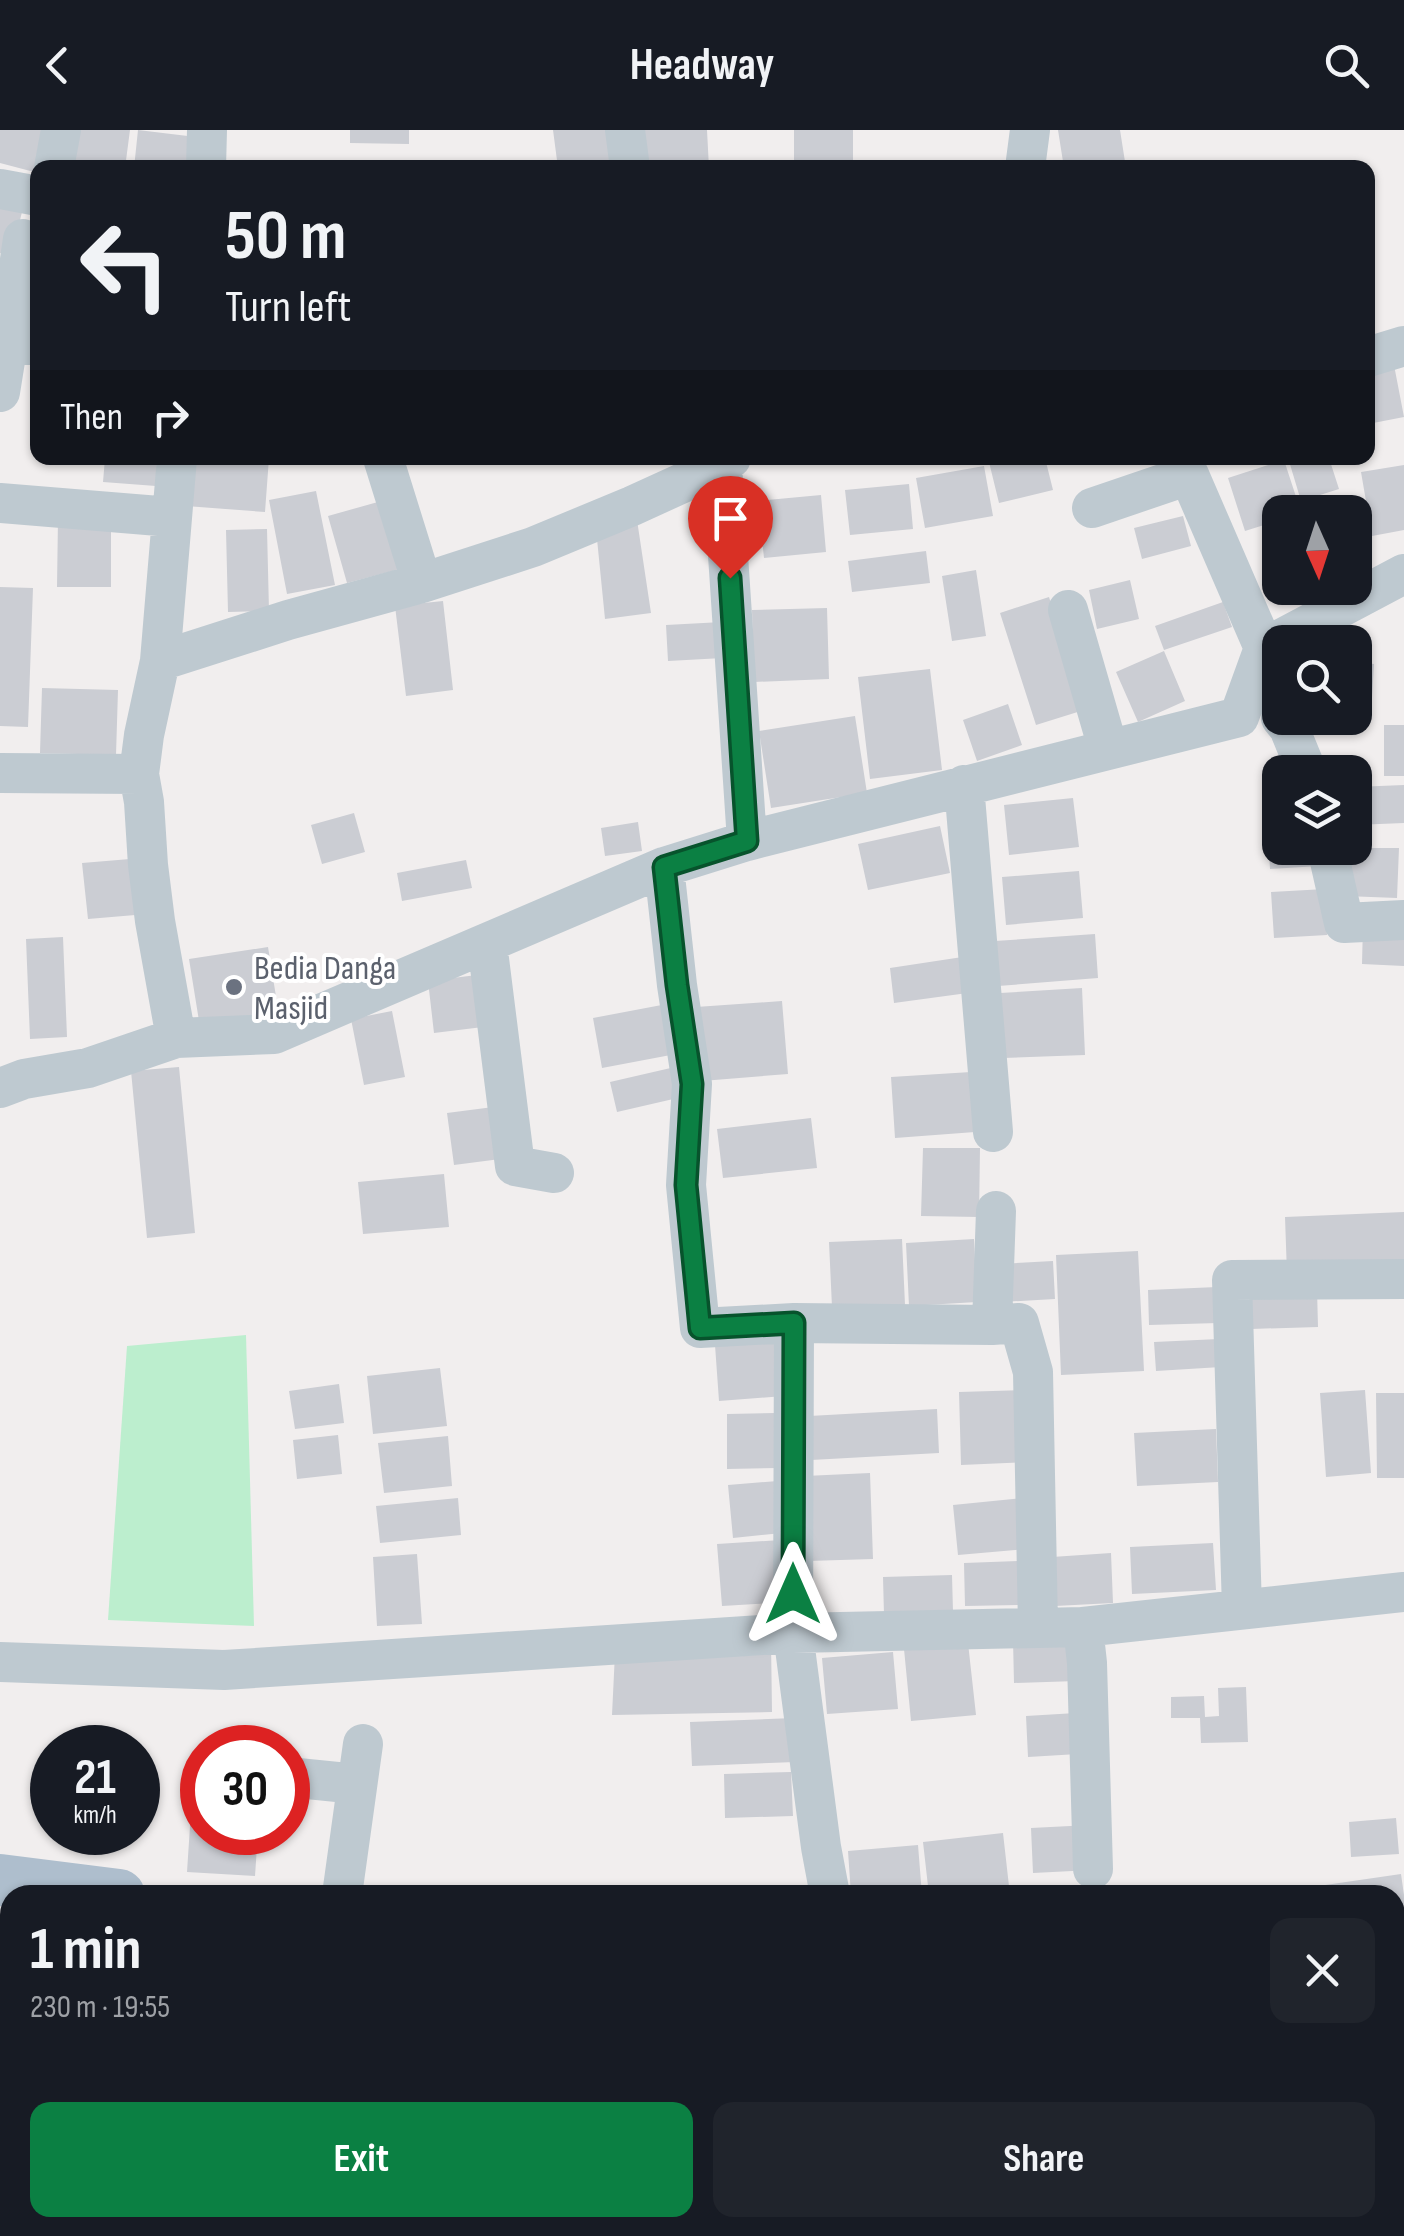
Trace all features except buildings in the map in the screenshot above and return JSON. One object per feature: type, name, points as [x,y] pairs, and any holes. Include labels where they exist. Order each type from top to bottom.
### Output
[{"type":"main road","points":[[0,1880],[40,1885]]},
{"type":"street","points":[[55,160],[60,130]]},
{"type":"street","points":[[206,160],[208,130]]},
{"type":"street","points":[[625,130],[629,160]]},
{"type":"street","points":[[1027,160],[1030,130]]},
{"type":"street","points":[[0,189],[30,195]]},
{"type":"street","points":[[10,366],[23,239]]},
{"type":"street","points":[[1375,355],[1404,346]]},
{"type":"street","points":[[176,465],[160,662],[139,774],[148,865],[176,1038]]},
{"type":"street","points":[[385,465],[422,582]]},
{"type":"street","points":[[160,662],[533,546],[721,465]]},
{"type":"street","points":[[727,465],[747,841]]},
{"type":"street","points":[[1092,508],[1188,476],[1262,672]]},
{"type":"street","points":[[0,503],[171,517]]},
{"type":"street","points":[[0,1088],[88,1068],[176,1038],[274,1034],[664,867],[747,841],[1239,716],[1259,664],[1404,574]]},
{"type":"street","points":[[1068,610],[1108,748]]},
{"type":"street","points":[[0,773],[139,774]]},
{"type":"street","points":[[964,785],[993,1132]]},
{"type":"street","points":[[1331,865],[1344,923],[1404,920]]},
{"type":"street","points":[[664,867],[692,1084],[686,1185],[700,1328],[794,1323],[1020,1323],[1033,1372],[1038,1627]]},
{"type":"street","points":[[487,943],[515,1166],[554,1173]]},
{"type":"street","points":[[992,1325],[996,1211]]},
{"type":"street","points":[[1242,1609],[1232,1280],[1404,1279]]},
{"type":"street","points":[[794,1323],[793,1633],[828,1885]]},
{"type":"street","points":[[0,1662],[224,1670],[793,1633],[1083,1626],[1404,1592]]},
{"type":"street","points":[[1083,1626],[1094,1868]]},
{"type":"street","points":[[343,1885],[363,1744]]},
{"type":"street","points":[[310,1779],[357,1784]]},
{"type":"green space","points":[[246,1335],[254,1626],[108,1620],[127,1346]]},
{"type":"place","name":"Bedia Danga Masjid","points":[[234,987]]},
{"type":"route","points":[[730,578],[747,841],[664,867],[692,1084],[686,1185],[700,1328],[794,1323],[793,1594]]}]
